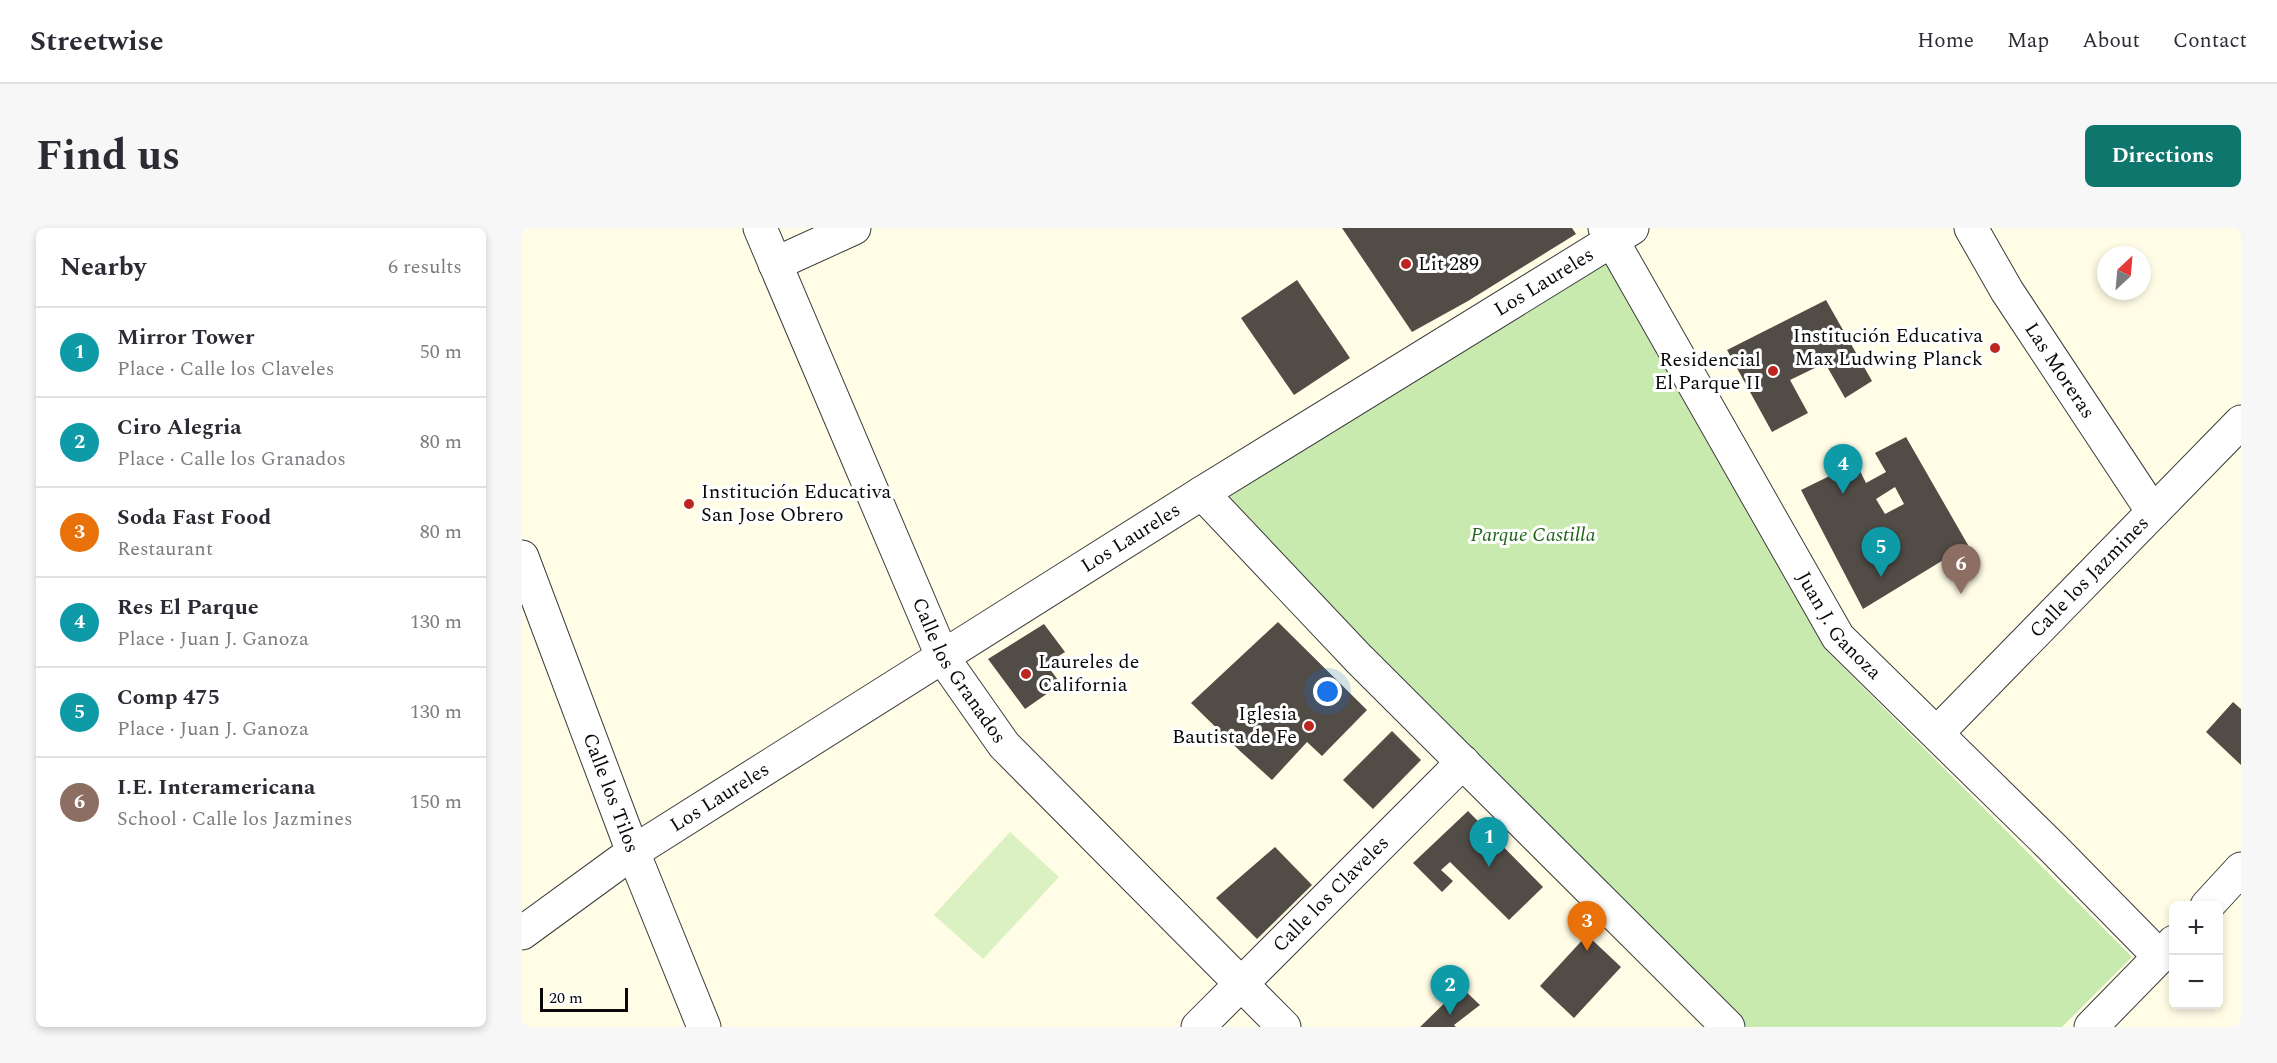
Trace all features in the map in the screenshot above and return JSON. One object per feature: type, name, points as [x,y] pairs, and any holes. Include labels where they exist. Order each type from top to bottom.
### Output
[{"type":"street","name":"Calle los Granados","points":[[760,228],[943,658],[1004,745],[1284,1027]]},
{"type":"street","points":[[775,264],[854,228]]},
{"type":"street","name":"Las Moreras","points":[[1971,228],[2007,291],[2153,512]]},
{"type":"street","name":"Los Laureles","points":[[522,933],[633,852],[1616,232]]},
{"type":"street","name":"Juan J. Ganoza","points":[[1616,232],[1838,638],[2167,950]]},
{"type":"street","name":"Calle los Jazmines","points":[[1937,733],[2241,422]]},
{"type":"street","points":[[1202,493],[1359,659],[1728,1027]]},
{"type":"street","name":"Calle los Tilos","points":[[522,557],[633,852],[704,1027]]},
{"type":"street","name":"Calle los Claveles","points":[[1198,1027],[1463,762]]},
{"type":"street","points":[[2212,901],[2241,869]]},
{"type":"street","points":[[2091,1027],[2167,950]]},
{"type":"green space","name":"Parque Castilla","points":[[1604,258],[1827,651],[2132,957],[2062,1027],[1746,1027],[1440,722],[1220,496]]},
{"type":"green space","points":[[1010,832],[1059,877],[983,959],[934,915]]},
{"type":"building","points":[[1342,228],[1572,228],[1576,234],[1468,301],[1412,332]]},
{"type":"building","points":[[1297,280],[1350,358],[1294,395],[1241,318]]},
{"type":"building","name":"Residencial El Parque II","points":[[1826,300],[1872,381],[1845,398],[1825,363],[1790,380],[1808,413],[1772,432],[1727,350]]},
{"type":"building","points":[[1906,437],[1968,545],[1863,609],[1801,490],[1856,463],[1866,483],[1886,472],[1875,453]],"holes":[[[1895,487],[1904,504],[1885,514],[1876,499]]]},
{"type":"building","points":[[1278,622],[1367,710],[1322,756],[1307,742],[1272,780],[1191,703]]},
{"type":"building","name":"Laureles de California","points":[[1044,624],[1065,652],[1046,664],[1061,684],[1025,709],[988,659]]},
{"type":"building","points":[[2233,702],[2241,709],[2241,765],[2206,732]]},
{"type":"building","points":[[1392,731],[1421,760],[1373,809],[1343,780]]},
{"type":"building","points":[[1468,811],[1543,887],[1509,920],[1450,862],[1441,870],[1453,881],[1442,892],[1413,863]]},
{"type":"building","points":[[1275,847],[1312,885],[1257,939],[1216,898]]},
{"type":"building","points":[[1587,935],[1621,967],[1574,1018],[1540,986]]},
{"type":"building","points":[[1461,987],[1480,1005],[1454,1025],[1456,1027],[1420,1027]]},
{"type":"place","name":"Lit 289","points":[[1406,264]]},
{"type":"place","name":"Institución Educativa Max Ludwing Planck","points":[[1995,348]]},
{"type":"place","name":"Residencial El Parque II","points":[[1773,371]]},
{"type":"place","name":"Res El Parque","points":[[1843,494]]},
{"type":"place","name":"Institución Educativa San Jose Obrero","points":[[689,504]]},
{"type":"place","name":"Comp 475","points":[[1881,577]]},
{"type":"place","name":"I.E. Interamericana","points":[[1961,594]]},
{"type":"place","name":"Laureles de California","points":[[1026,674]]},
{"type":"place","name":"Iglesia Bautista de Fe","points":[[1309,726]]},
{"type":"place","name":"Mirror Tower","points":[[1489,867]]},
{"type":"place","name":"Soda Fast Food","points":[[1587,951]]},
{"type":"place","name":"Ciro Alegria","points":[[1450,1015]]}]
